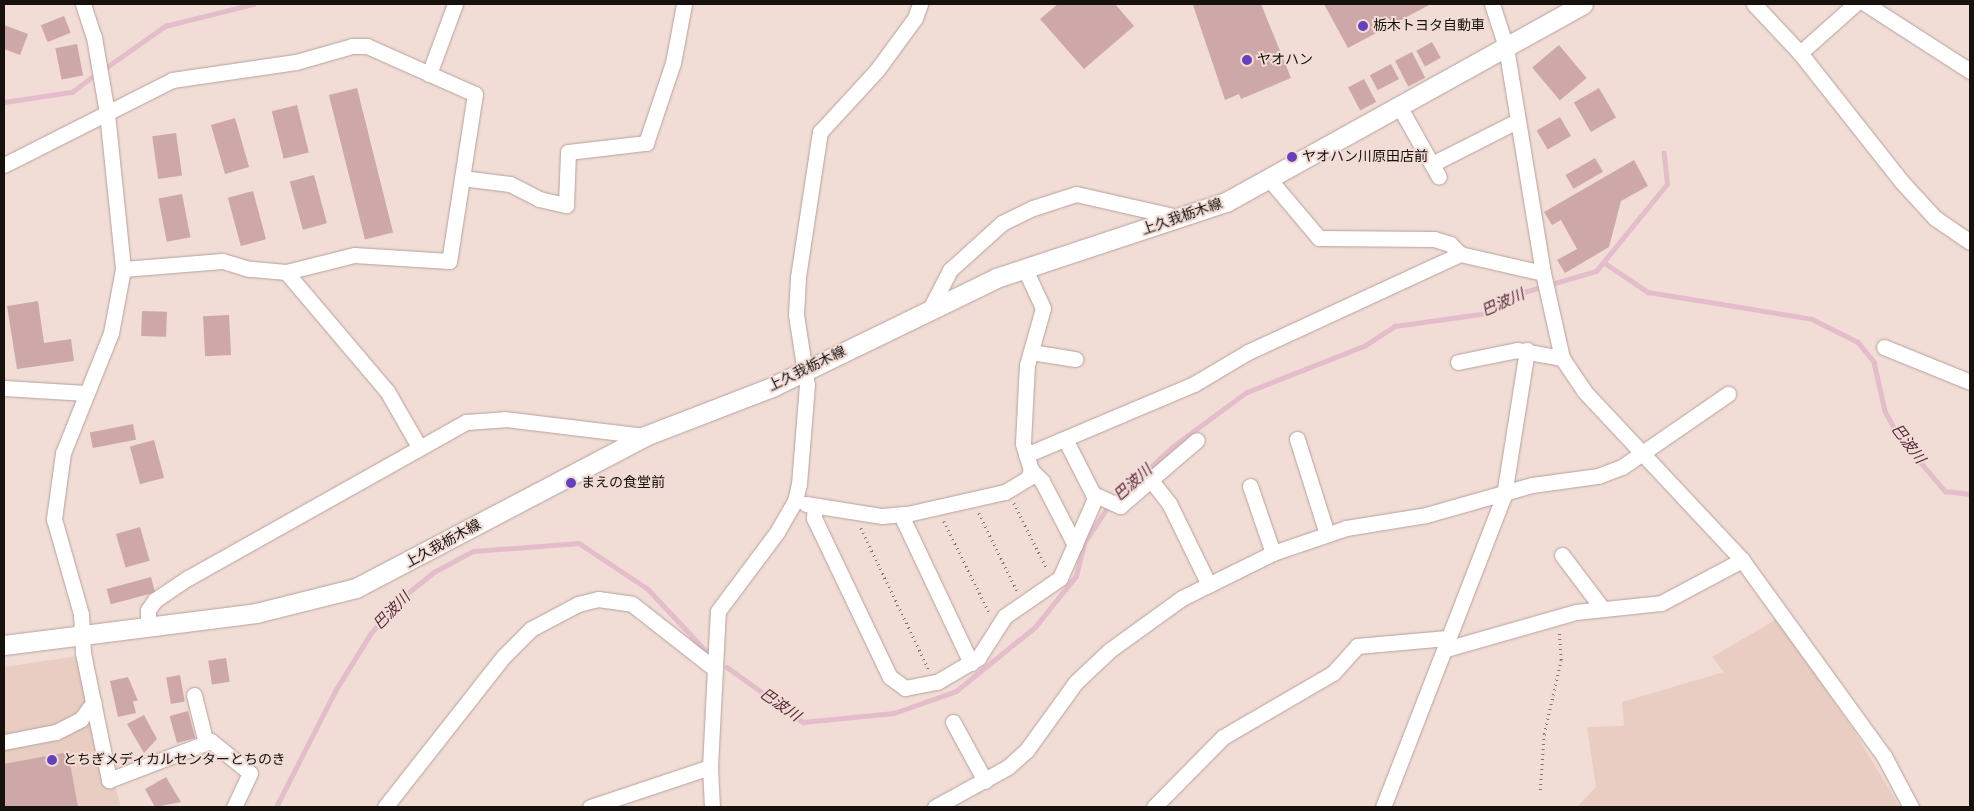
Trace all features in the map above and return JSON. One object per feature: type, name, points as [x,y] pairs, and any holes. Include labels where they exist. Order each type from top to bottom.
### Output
[{"type":"main road","name":"上久我栃木線","points":[[4,645],[283,608],[356,588],[645,436],[804,371],[932,307],[1024,267],[1184,218],[1270,180],[1583,4]]},
{"type":"street","points":[[83,4],[94,37],[107,114],[123,269],[111,333],[63,453],[54,505],[83,634],[109,780],[211,741],[250,773],[234,807]]},
{"type":"street","points":[[429,74],[455,4]]},
{"type":"street","points":[[462,178],[510,184],[539,200],[566,205],[568,152],[646,143],[673,63],[684,4]]},
{"type":"street","points":[[712,807],[710,767],[718,611],[795,501],[804,371],[796,315],[798,277],[820,132],[877,70],[915,18],[920,4]]},
{"type":"street","points":[[1492,4],[1506,48],[1516,121],[1543,276],[1562,358],[1584,391],[1742,560],[1884,756],[1911,807]]},
{"type":"street","points":[[1754,4],[1800,53],[1901,181],[1935,218],[1970,242]]},
{"type":"street","points":[[1800,53],[1855,4]]},
{"type":"street","points":[[1866,4],[1970,71]]},
{"type":"street","points":[[4,165],[172,80],[296,62],[352,46],[367,46],[475,94],[449,261],[402,254],[354,255],[286,272],[249,269],[222,261],[123,269]]},
{"type":"street","points":[[1400,106],[1440,178]]},
{"type":"street","points":[[1432,164],[1516,121]]},
{"type":"street","points":[[1270,180],[1319,238],[1434,239],[1450,244],[1460,254],[1543,276]]},
{"type":"street","points":[[932,307],[950,270],[1002,223],[1033,208],[1076,194],[1090,195],[1184,218]]},
{"type":"street","points":[[1026,454],[1194,384],[1248,352],[1460,254]]},
{"type":"street","points":[[1024,267],[1043,308],[1031,352],[1025,402],[1026,454],[1031,470],[1042,481],[1075,545]]},
{"type":"street","points":[[286,272],[388,391],[418,445]]},
{"type":"street","points":[[1884,347],[1970,382]]},
{"type":"street","points":[[1458,362],[1526,350],[1562,358]]},
{"type":"street","points":[[1382,807],[1504,495],[1526,350]]},
{"type":"street","points":[[1031,352],[1075,359]]},
{"type":"street","points":[[4,388],[86,392]]},
{"type":"street","points":[[935,807],[985,781],[1026,751],[1076,682],[1110,650],[1182,598],[1273,553],[1327,534],[1504,495],[1532,485],[1598,476],[1644,454],[1728,394]]},
{"type":"street","points":[[148,626],[148,610],[155,600],[418,445],[466,422],[505,419],[645,436]]},
{"type":"street","points":[[1065,439],[1098,497],[1115,506],[1197,440]]},
{"type":"street","points":[[1297,439],[1327,534]]},
{"type":"street","points":[[795,501],[860,513],[900,515],[940,509],[1008,491],[1031,470]]},
{"type":"street","points":[[1150,479],[1170,503],[1209,585]]},
{"type":"street","points":[[1250,486],[1273,553]]},
{"type":"street","points":[[815,506],[814,518],[890,677],[905,688],[929,684],[971,662],[986,649],[1000,624],[1021,605],[1054,582],[1075,545],[1098,497]]},
{"type":"street","points":[[900,515],[971,662]]},
{"type":"street","points":[[1562,555],[1602,608]]},
{"type":"street","points":[[1154,807],[1223,737],[1333,673],[1357,646],[1447,643],[1602,608],[1662,603],[1742,560]]},
{"type":"street","points":[[385,807],[504,656],[532,628],[578,604],[598,599],[632,604],[716,669]]},
{"type":"street","points":[[194,695],[206,743]]},
{"type":"street","points":[[4,742],[56,732],[81,719],[94,702]]},
{"type":"street","points":[[953,722],[985,781]]},
{"type":"street","points":[[590,807],[710,767]]},
{"type":"path","points":[[1008,491],[1054,582]]},
{"type":"path","points":[[975,501],[1021,605]]},
{"type":"path","points":[[940,509],[993,620],[1000,624]]},
{"type":"path","points":[[860,513],[860,527],[929,684]]},
{"type":"path","points":[[1540,790],[1544,734],[1561,660],[1557,617]]},
{"type":"shaded area","points":[[1777,619],[1854,731],[1900,807],[1577,807],[1596,787],[1587,727],[1624,726],[1622,702],[1724,672],[1712,657]]},
{"type":"shaded area","points":[[78,656],[121,807],[4,807],[4,667]]},
{"type":"building","points":[[1058,4],[1115,4],[1134,26],[1084,69],[1040,19]]},
{"type":"building","name":"ヤオハン","points":[[1261,4],[1291,78],[1241,99],[1239,94],[1225,100],[1193,5]]},
{"type":"building","name":"栃木トヨタ自動車","points":[[1324,4],[1431,4],[1348,48]]},
{"type":"building","points":[[64,16],[71,33],[48,42],[41,25]]},
{"type":"building","points":[[4,25],[28,34],[20,55],[4,49]]},
{"type":"building","points":[[1432,42],[1441,58],[1425,66],[1416,51]]},
{"type":"building","points":[[77,44],[83,75],[62,80],[55,48]]},
{"type":"building","points":[[1559,45],[1587,78],[1560,100],[1532,67]]},
{"type":"building","points":[[1412,52],[1425,78],[1408,86],[1395,61]]},
{"type":"building","points":[[1391,64],[1399,79],[1378,90],[1370,75]]},
{"type":"building","points":[[1364,79],[1376,102],[1360,110],[1348,87]]},
{"type":"building","points":[[357,88],[393,233],[365,240],[329,95]]},
{"type":"building","points":[[1599,88],[1616,117],[1591,132],[1574,102]]},
{"type":"building","points":[[297,105],[309,153],[284,159],[272,111]]},
{"type":"building","points":[[1560,117],[1571,136],[1548,150],[1537,130]]},
{"type":"building","points":[[235,118],[249,167],[225,174],[211,125]]},
{"type":"building","points":[[176,133],[182,176],[158,179],[152,136]]},
{"type":"building","points":[[1595,158],[1603,172],[1574,189],[1566,175]]},
{"type":"building","points":[[1634,160],[1648,186],[1621,201],[1609,247],[1565,273],[1557,260],[1577,249],[1561,220],[1552,225],[1544,212]]},
{"type":"building","points":[[314,175],[327,223],[303,230],[290,181]]},
{"type":"building","points":[[253,191],[266,239],[241,246],[228,198]]},
{"type":"building","points":[[182,194],[190,237],[167,242],[158,199]]},
{"type":"building","points":[[38,301],[44,343],[71,339],[74,361],[17,369],[7,306]]},
{"type":"building","points":[[142,311],[167,312],[166,337],[141,336]]},
{"type":"building","points":[[229,315],[231,355],[205,356],[203,316]]},
{"type":"building","points":[[133,424],[136,440],[93,448],[90,432]]},
{"type":"building","points":[[154,440],[164,478],[140,484],[130,446]]},
{"type":"building","points":[[140,527],[150,561],[126,568],[116,534]]},
{"type":"building","points":[[151,577],[155,592],[111,604],[107,589]]},
{"type":"building","points":[[226,658],[230,682],[212,685],[208,661]]},
{"type":"building","points":[[180,675],[185,702],[171,704],[166,677]]},
{"type":"building","points":[[128,677],[138,701],[133,701],[136,713],[118,717],[110,681]]},
{"type":"building","points":[[188,711],[195,738],[177,743],[170,716]]},
{"type":"building","points":[[144,715],[157,739],[144,753],[127,724]]},
{"type":"building","points":[[68,752],[78,807],[4,807],[4,764]]},
{"type":"building","points":[[166,777],[181,802],[155,807],[145,789]]},
{"type":"waterway","points":[[104,69],[165,26],[253,4]]},
{"type":"waterway","points":[[4,102],[72,92],[97,73]]},
{"type":"waterway","name":"巴波川","points":[[1115,500],[1172,447],[1247,392],[1364,346],[1395,326],[1487,313],[1524,292],[1596,271],[1667,184],[1664,153]]},
{"type":"waterway","name":"巴波川","points":[[1605,263],[1648,292],[1812,319],[1858,342],[1874,362],[1885,411],[1900,438],[1945,491],[1970,494]]},
{"type":"waterway","name":"巴波川","points":[[727,667],[803,722],[894,713],[956,691],[1035,627],[1076,576],[1084,543],[1109,505]]},
{"type":"waterway","name":"巴波川","points":[[276,807],[335,691],[371,633],[403,597],[434,572],[473,551],[579,543],[648,589],[708,653]]},
{"type":"place","name":"栃木トヨタ自動車","points":[[1363,26]]},
{"type":"place","name":"ヤオハン","points":[[1247,60]]},
{"type":"place","name":"ヤオハン川原田店前","points":[[1292,157]]},
{"type":"place","name":"まえの食堂前","points":[[571,483]]},
{"type":"place","name":"とちぎメディカルセンターとちのき","points":[[52,760]]}]
